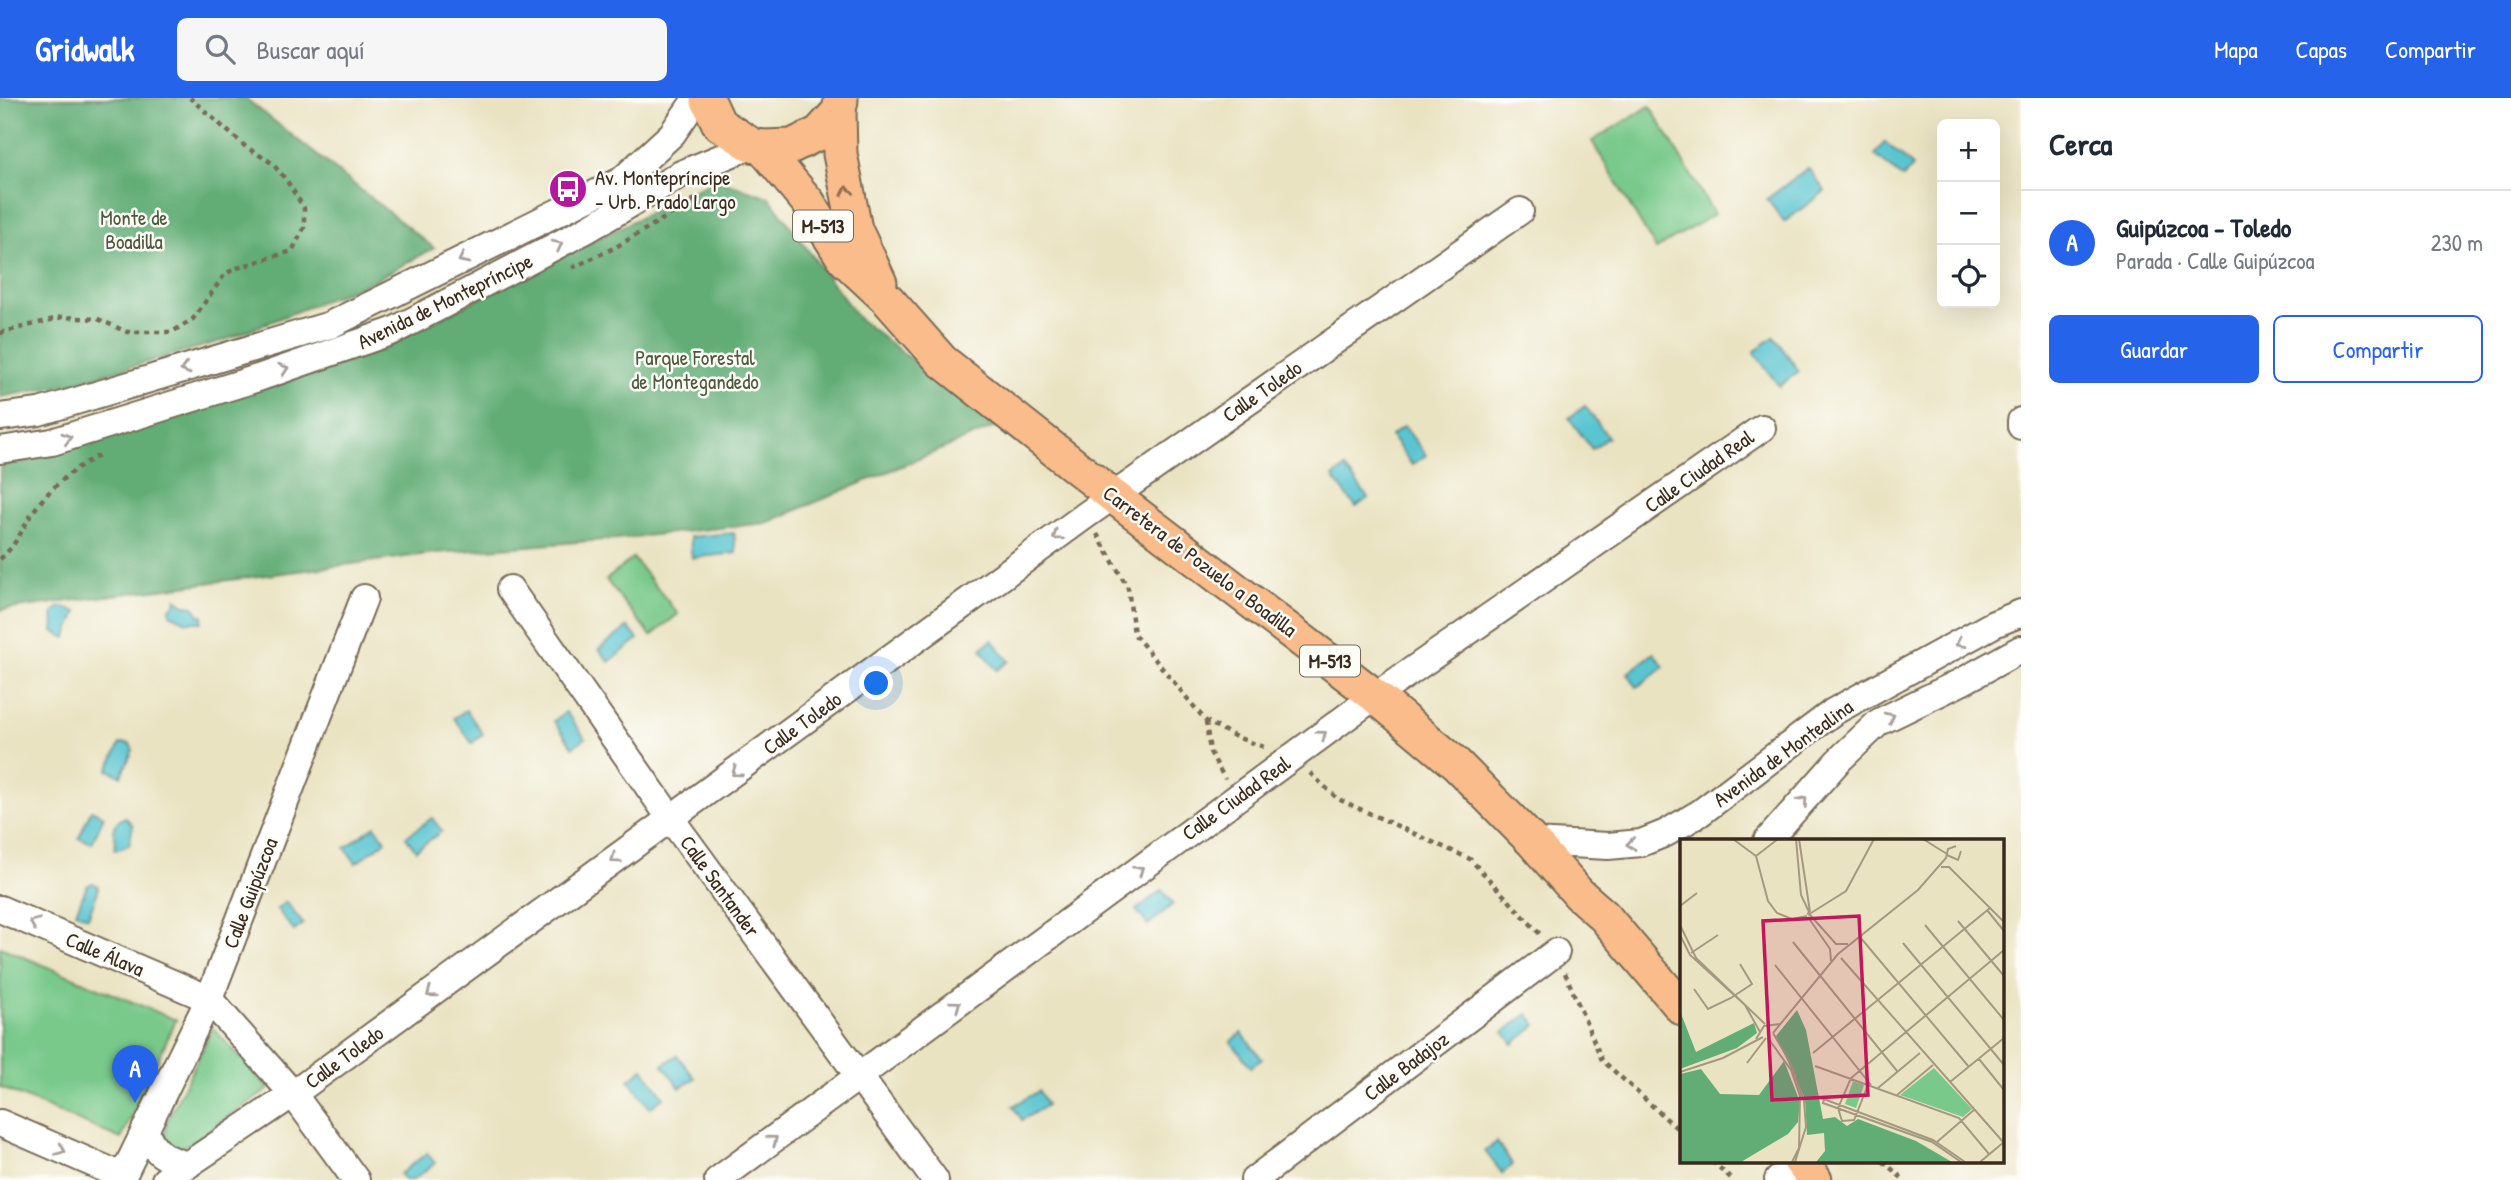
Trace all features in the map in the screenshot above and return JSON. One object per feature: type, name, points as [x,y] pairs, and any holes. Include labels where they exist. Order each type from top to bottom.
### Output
[{"type":"main road","name":"M-513","points":[[707,98],[719,124],[756,146],[792,146],[819,133],[840,104]]},
{"type":"main road","name":"Carretera de Pozuelo a Boadilla","points":[[840,104],[840,154],[855,229],[888,300]]},
{"type":"main road","name":"Carretera de Pozuelo a Boadilla","points":[[756,146],[807,202],[844,260],[888,300],[942,361],[1113,496],[1376,696],[1456,764],[1533,842],[1579,894],[1604,916],[1680,1007]]},
{"type":"main road","points":[[1801,1162],[1815,1180]]},
{"type":"street","name":"Avenida de Montepríncipe","points":[[0,417],[39,412],[330,326],[621,181],[672,134],[697,98]]},
{"type":"street","name":"Avenida de Montepríncipe","points":[[0,450],[52,442],[258,378],[393,331],[586,230],[681,174],[756,146]]},
{"type":"street","name":"Calle Toledo","points":[[165,1180],[293,1094],[1086,515],[1520,211]]},
{"type":"street","name":"Calle Ciudad Real","points":[[718,1180],[1376,696],[1762,428]]},
{"type":"street","name":"Calle Santander","points":[[510,589],[670,819],[935,1180]]},
{"type":"street","name":"Calle Guipúzcoa","points":[[121,1178],[209,999],[364,598]]},
{"type":"street","name":"Avenida de Montealina","points":[[1533,842],[1608,846],[1641,843],[1666,833],[1700,813],[1833,712],[1994,624],[2021,613]]},
{"type":"street","name":"Avenida de Montealina","points":[[1769,839],[1839,761],[1879,722],[1964,681],[2021,649]]},
{"type":"street","name":"Calle Álava","points":[[0,909],[209,999]]},
{"type":"street","name":"Calle Badajoz","points":[[1254,1180],[1556,952]]},
{"type":"street","points":[[209,999],[293,1094],[356,1180]]},
{"type":"street","points":[[0,1123],[121,1178]]},
{"type":"street","points":[[145,1130],[157,1152],[169,1160],[188,1165]]},
{"type":"street","points":[[1778,1180],[1799,1162]]},
{"type":"path","points":[[0,332],[62,317],[98,319],[127,332],[172,332],[193,319],[225,274],[292,251],[304,228],[304,208],[287,181],[272,163],[246,148],[190,98]]},
{"type":"path","points":[[1086,515],[1128,587],[1134,634],[1206,721],[1236,737],[1292,757],[1339,799],[1470,859],[1556,952],[1602,1060],[1680,1131]]},
{"type":"path","points":[[1206,721],[1210,752],[1227,782],[1229,803]]},
{"type":"path","points":[[1713,1162],[1732,1180]]},
{"type":"path","points":[[1884,1162],[1904,1180]]},
{"type":"green space","name":"Monte de Boadilla","points":[[0,98],[245,98],[434,248],[373,281],[225,340],[66,385],[0,397]]},
{"type":"green space","points":[[1650,106],[1714,214],[1656,249],[1592,141]]},
{"type":"green space","name":"Parque Forestal de Montegandedo","points":[[716,179],[769,197],[858,318],[997,426],[766,523],[616,539],[436,553],[0,610],[0,467],[389,344]]},
{"type":"green space","points":[[633,558],[678,614],[651,636],[606,580]]},
{"type":"green space","points":[[0,947],[176,1020],[121,1139],[0,1087]]},
{"type":"green space","points":[[213,1028],[269,1089],[189,1144],[175,1150],[166,1138],[166,1123]]},
{"type":"water","points":[[1885,142],[1913,166],[1903,178],[1875,155]]},
{"type":"water","points":[[1808,168],[1825,191],[1784,222],[1767,199]]},
{"type":"water","points":[[1774,337],[1799,371],[1779,386],[1754,352]]},
{"type":"water","points":[[1585,406],[1608,437],[1592,449],[1569,418]]},
{"type":"water","points":[[1404,426],[1426,455],[1412,465],[1391,436]]},
{"type":"water","points":[[1345,468],[1368,498],[1356,507],[1333,477]]},
{"type":"water","points":[[734,533],[736,553],[692,558],[690,537]]},
{"type":"water","points":[[176,599],[185,605],[193,606],[199,615],[203,615],[202,622],[187,622],[170,614],[170,608]]},
{"type":"water","points":[[63,607],[77,612],[66,638],[53,631],[54,613]]},
{"type":"water","points":[[628,627],[638,639],[609,662],[599,649]]},
{"type":"water","points":[[992,640],[1009,661],[997,670],[981,649]]},
{"type":"water","points":[[1654,653],[1664,667],[1637,687],[1628,673]]},
{"type":"water","points":[[466,710],[483,734],[472,743],[454,718]]},
{"type":"water","points":[[566,712],[585,738],[573,747],[554,721]]},
{"type":"water","points":[[120,744],[130,744],[133,750],[121,776],[108,770]]},
{"type":"water","points":[[91,810],[104,816],[92,843],[79,838]]},
{"type":"water","points":[[125,817],[133,825],[129,845],[116,850],[113,830],[117,822]]},
{"type":"water","points":[[432,818],[442,831],[416,850],[406,837]]},
{"type":"water","points":[[375,826],[386,841],[356,863],[345,848]]},
{"type":"water","points":[[93,883],[98,886],[98,891],[88,917],[76,912],[87,886]]},
{"type":"water","points":[[1162,890],[1173,904],[1148,925],[1136,910]]},
{"type":"water","points":[[286,902],[303,924],[294,931],[277,909]]},
{"type":"water","points":[[1528,1014],[1537,1025],[1513,1044],[1504,1032]]},
{"type":"water","points":[[1242,1033],[1262,1059],[1251,1067],[1231,1042]]},
{"type":"water","points":[[677,1055],[695,1078],[680,1088],[663,1065]]},
{"type":"water","points":[[643,1069],[664,1097],[650,1108],[629,1080]]},
{"type":"water","points":[[1039,1091],[1047,1105],[1022,1120],[1013,1106]]},
{"type":"water","points":[[1497,1142],[1513,1165],[1502,1173],[1485,1151]]},
{"type":"water","points":[[427,1153],[435,1163],[413,1180],[404,1180],[400,1174]]},
{"type":"place","name":"Av. Montepríncipe - Urb. Prado Largo","points":[[568,189]]},
{"type":"place","name":"Guipúzcoa - Toledo","points":[[135,1103]]}]
